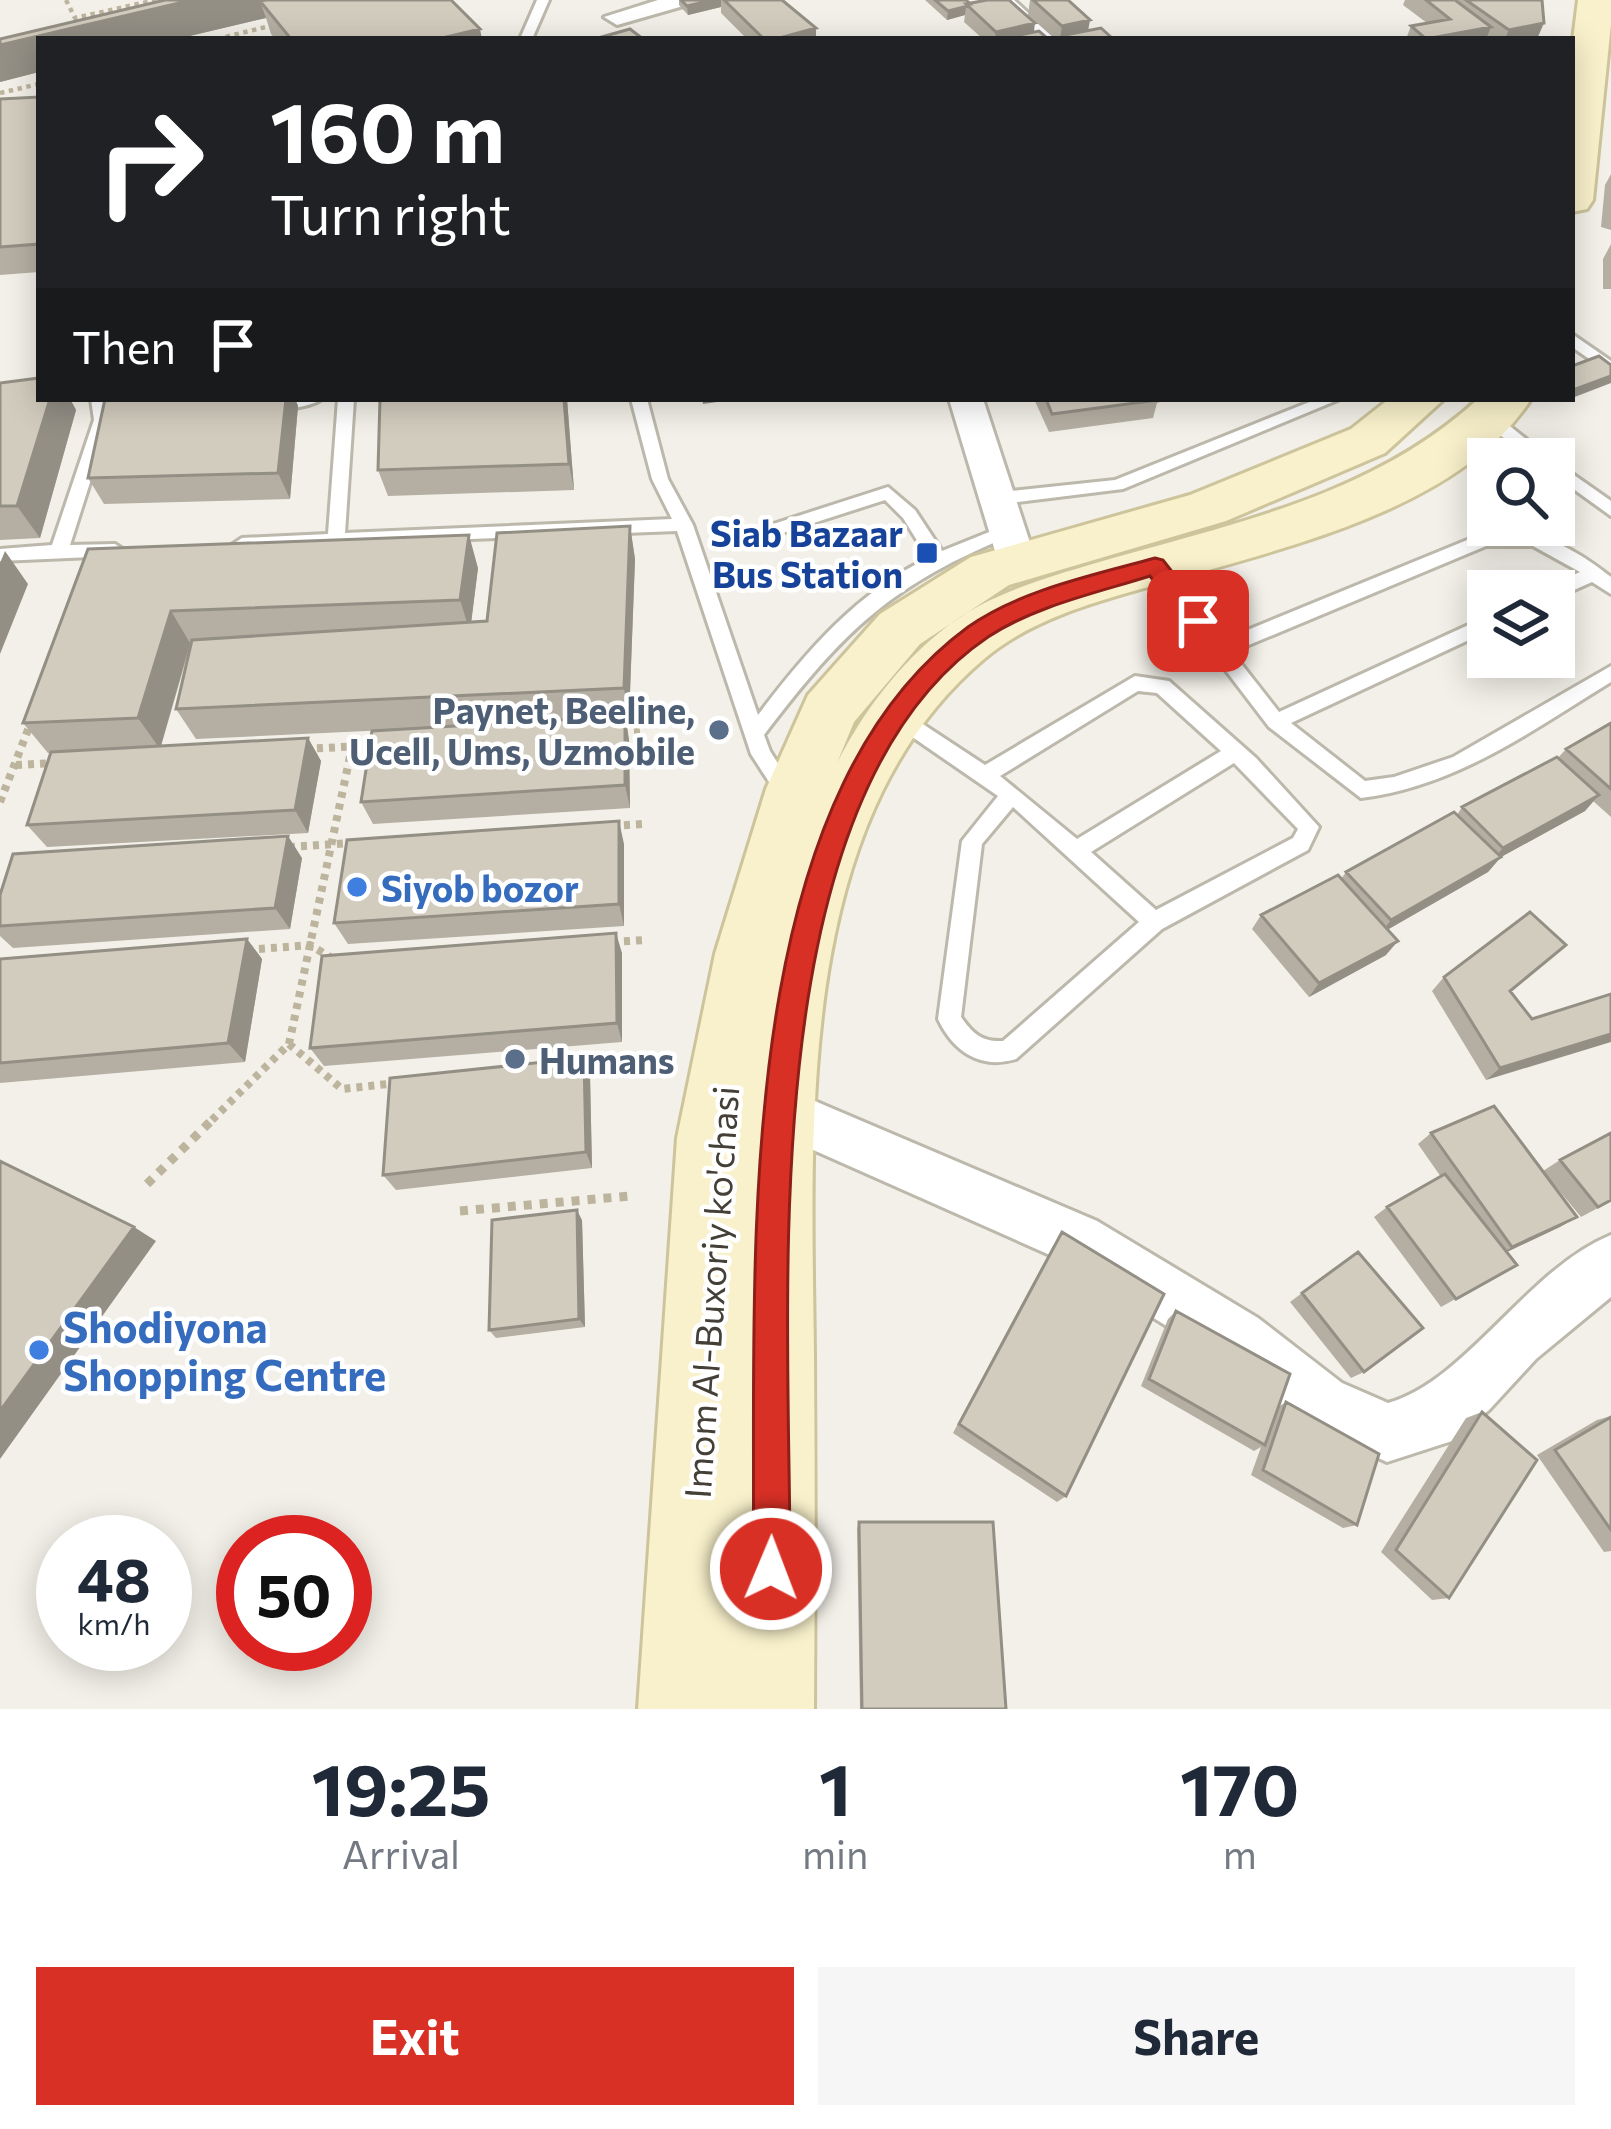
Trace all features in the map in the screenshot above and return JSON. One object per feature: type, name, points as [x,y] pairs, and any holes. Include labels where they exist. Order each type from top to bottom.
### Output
[{"type":"main road","points":[[1575,181],[1601,12]]},
{"type":"main road","name":"Imom Al-Buxoriy ko'chasi","points":[[769,1709],[739,1331],[713,1138],[748,954],[793,801],[829,711],[869,659],[1009,530],[1208,508],[1368,441],[1416,402]]},
{"type":"main road","name":"Imom Al-Buxoriy ko'chasi","points":[[684,1709],[800,951],[845,808],[894,715],[980,631],[1028,606],[1304,522],[1421,469],[1499,409]]},
{"type":"street","points":[[607,9],[691,0]]},
{"type":"street","points":[[999,0],[1040,36]]},
{"type":"street","points":[[607,9],[638,36]]},
{"type":"street","points":[[967,402],[1009,530]]},
{"type":"street","points":[[777,1109],[1078,1240],[1238,1338],[1336,1412],[1387,1433],[1431,1420],[1469,1390],[1516,1340],[1611,1262]]},
{"type":"lane","points":[[527,36],[543,0]]},
{"type":"lane","points":[[1575,341],[1611,369]]},
{"type":"lane","points":[[59,551],[102,420],[99,402]]},
{"type":"lane","points":[[244,406],[284,402]]},
{"type":"lane","points":[[336,539],[346,402]]},
{"type":"lane","points":[[640,402],[660,479],[684,525],[761,754],[793,801]]},
{"type":"lane","points":[[754,733],[818,647],[886,586],[936,556],[1324,402]]},
{"type":"lane","points":[[1499,409],[1525,438]]},
{"type":"lane","points":[[102,420],[126,418]]},
{"type":"lane","points":[[1575,483],[1611,510]]},
{"type":"lane","points":[[770,531],[888,493],[936,556]]},
{"type":"lane","points":[[220,545],[684,525]]},
{"type":"lane","points":[[1220,649],[1483,540],[1512,533],[1532,536],[1611,586]]},
{"type":"lane","points":[[0,555],[128,549]]},
{"type":"lane","points":[[1155,566],[1276,722],[1361,790],[1391,789],[1441,771],[1611,673]]},
{"type":"lane","points":[[1575,582],[1594,573]]},
{"type":"lane","points":[[1276,722],[1467,633]]},
{"type":"lane","points":[[985,775],[1135,682],[1162,686],[1310,827],[1301,844],[1154,922],[1008,1051],[985,1054],[964,1042],[949,1018],[972,841],[1012,794]]},
{"type":"lane","points":[[894,715],[1012,794],[1154,922]]},
{"type":"lane","points":[[1076,851],[1235,752]]},
{"type":"path","points":[[66,0],[75,18],[156,0]]},
{"type":"path","points":[[229,36],[284,22]]},
{"type":"path","points":[[0,93],[36,85]]},
{"type":"path","points":[[0,802],[32,718]]},
{"type":"path","points":[[601,733],[646,730]]},
{"type":"path","points":[[285,750],[397,744]]},
{"type":"path","points":[[147,1184],[289,1044],[352,747]]},
{"type":"path","points":[[16,765],[61,763]]},
{"type":"path","points":[[596,827],[644,824]]},
{"type":"path","points":[[286,847],[357,842]]},
{"type":"path","points":[[598,943],[646,940]]},
{"type":"path","points":[[238,951],[310,945],[340,963]]},
{"type":"path","points":[[289,1044],[342,1089],[410,1082]]},
{"type":"path","points":[[568,1066],[636,1059]]},
{"type":"path","points":[[460,1211],[630,1196]]},
{"type":"building","points":[[165,0],[192,0],[0,45],[0,39]]},
{"type":"building","points":[[451,0],[480,29],[451,36],[289,36],[260,1]]},
{"type":"building","points":[[681,0],[713,0],[687,6]]},
{"type":"building","points":[[724,0],[782,0],[816,28],[787,36],[761,36]]},
{"type":"building","points":[[935,0],[966,0],[970,4],[948,11]]},
{"type":"building","points":[[1009,0],[1035,23],[996,32],[966,4]]},
{"type":"building","points":[[1033,0],[1068,0],[1090,20],[1062,26]]},
{"type":"building","points":[[1426,0],[1455,0],[1491,27],[1423,36],[1411,26],[1450,19]]},
{"type":"building","points":[[1466,0],[1542,0],[1544,23],[1509,30]]},
{"type":"building","points":[[1101,28],[1110,36],[1066,36]]},
{"type":"building","points":[[630,29],[639,36],[605,36]]},
{"type":"building","points":[[36,97],[36,244],[0,247],[0,99]]},
{"type":"building","points":[[1599,356],[1611,365],[1611,376],[1575,389],[1575,365]]},
{"type":"building","points":[[36,378],[36,402],[49,402],[17,506],[0,506],[0,383]]},
{"type":"building","points":[[104,402],[286,402],[278,473],[88,478]]},
{"type":"building","points":[[380,402],[564,402],[569,464],[378,470]]},
{"type":"building","points":[[1047,402],[1143,402],[1052,414]]},
{"type":"building","points":[[630,526],[624,688],[176,709],[192,640],[487,621],[497,533]]},
{"type":"building","points":[[469,535],[460,600],[171,611],[138,718],[23,723],[88,549]]},
{"type":"building","points":[[625,716],[625,785],[361,802],[372,731]]},
{"type":"building","points":[[1611,723],[1611,789],[1566,749]]},
{"type":"building","points":[[308,738],[295,810],[27,825],[51,752]]},
{"type":"building","points":[[1557,757],[1599,795],[1503,848],[1462,807]]},
{"type":"building","points":[[1454,812],[1501,857],[1391,920],[1346,872]]},
{"type":"building","points":[[619,821],[619,904],[334,923],[347,840]]},
{"type":"building","points":[[288,836],[275,908],[0,926],[0,895],[13,854]]},
{"type":"building","points":[[1338,875],[1398,941],[1319,983],[1261,915]]},
{"type":"building","points":[[1530,912],[1566,945],[1510,991],[1532,1019],[1611,994],[1611,1034],[1500,1068],[1444,977]]},
{"type":"building","points":[[616,933],[617,1023],[310,1048],[322,956]]},
{"type":"building","points":[[247,939],[228,1043],[0,1063],[0,959]]},
{"type":"building","points":[[584,1058],[586,1152],[383,1175],[390,1078]]},
{"type":"building","points":[[1494,1106],[1577,1217],[1512,1247],[1431,1133]]},
{"type":"building","points":[[1611,1133],[1611,1200],[1598,1207],[1560,1160]]},
{"type":"building","name":"Shodiyona Shopping Centre","points":[[0,1161],[134,1227],[0,1411]]},
{"type":"building","points":[[1445,1174],[1517,1265],[1456,1299],[1387,1207]]},
{"type":"building","points":[[577,1210],[579,1319],[489,1330],[492,1220]]},
{"type":"building","points":[[1062,1232],[1164,1294],[1066,1496],[959,1424]]},
{"type":"building","points":[[1358,1252],[1423,1328],[1364,1372],[1302,1293]]},
{"type":"building","points":[[1176,1311],[1290,1374],[1265,1445],[1149,1379]]},
{"type":"building","points":[[1286,1402],[1379,1454],[1357,1525],[1263,1470]]},
{"type":"building","points":[[1482,1412],[1537,1460],[1449,1598],[1396,1550]]},
{"type":"building","points":[[1611,1417],[1611,1530],[1555,1450]]},
{"type":"building","points":[[859,1522],[993,1522],[1006,1709],[862,1709]]},
{"type":"place","name":"Siab Bazaar Bus Station","points":[[927,553]]},
{"type":"place","name":"Paynet, Beeline, Ucell, Ums, Uzmobile","points":[[719,730]]},
{"type":"place","name":"Siyob bozor","points":[[357,887]]},
{"type":"place","name":"Humans","points":[[515,1059]]},
{"type":"place","name":"Shodiyona Shopping Centre","points":[[39,1350]]},
{"type":"route","points":[[771,1569],[777,1109],[800,951],[845,808],[867,758],[921,683],[980,631],[1028,606],[1155,566],[1198,621]]}]
